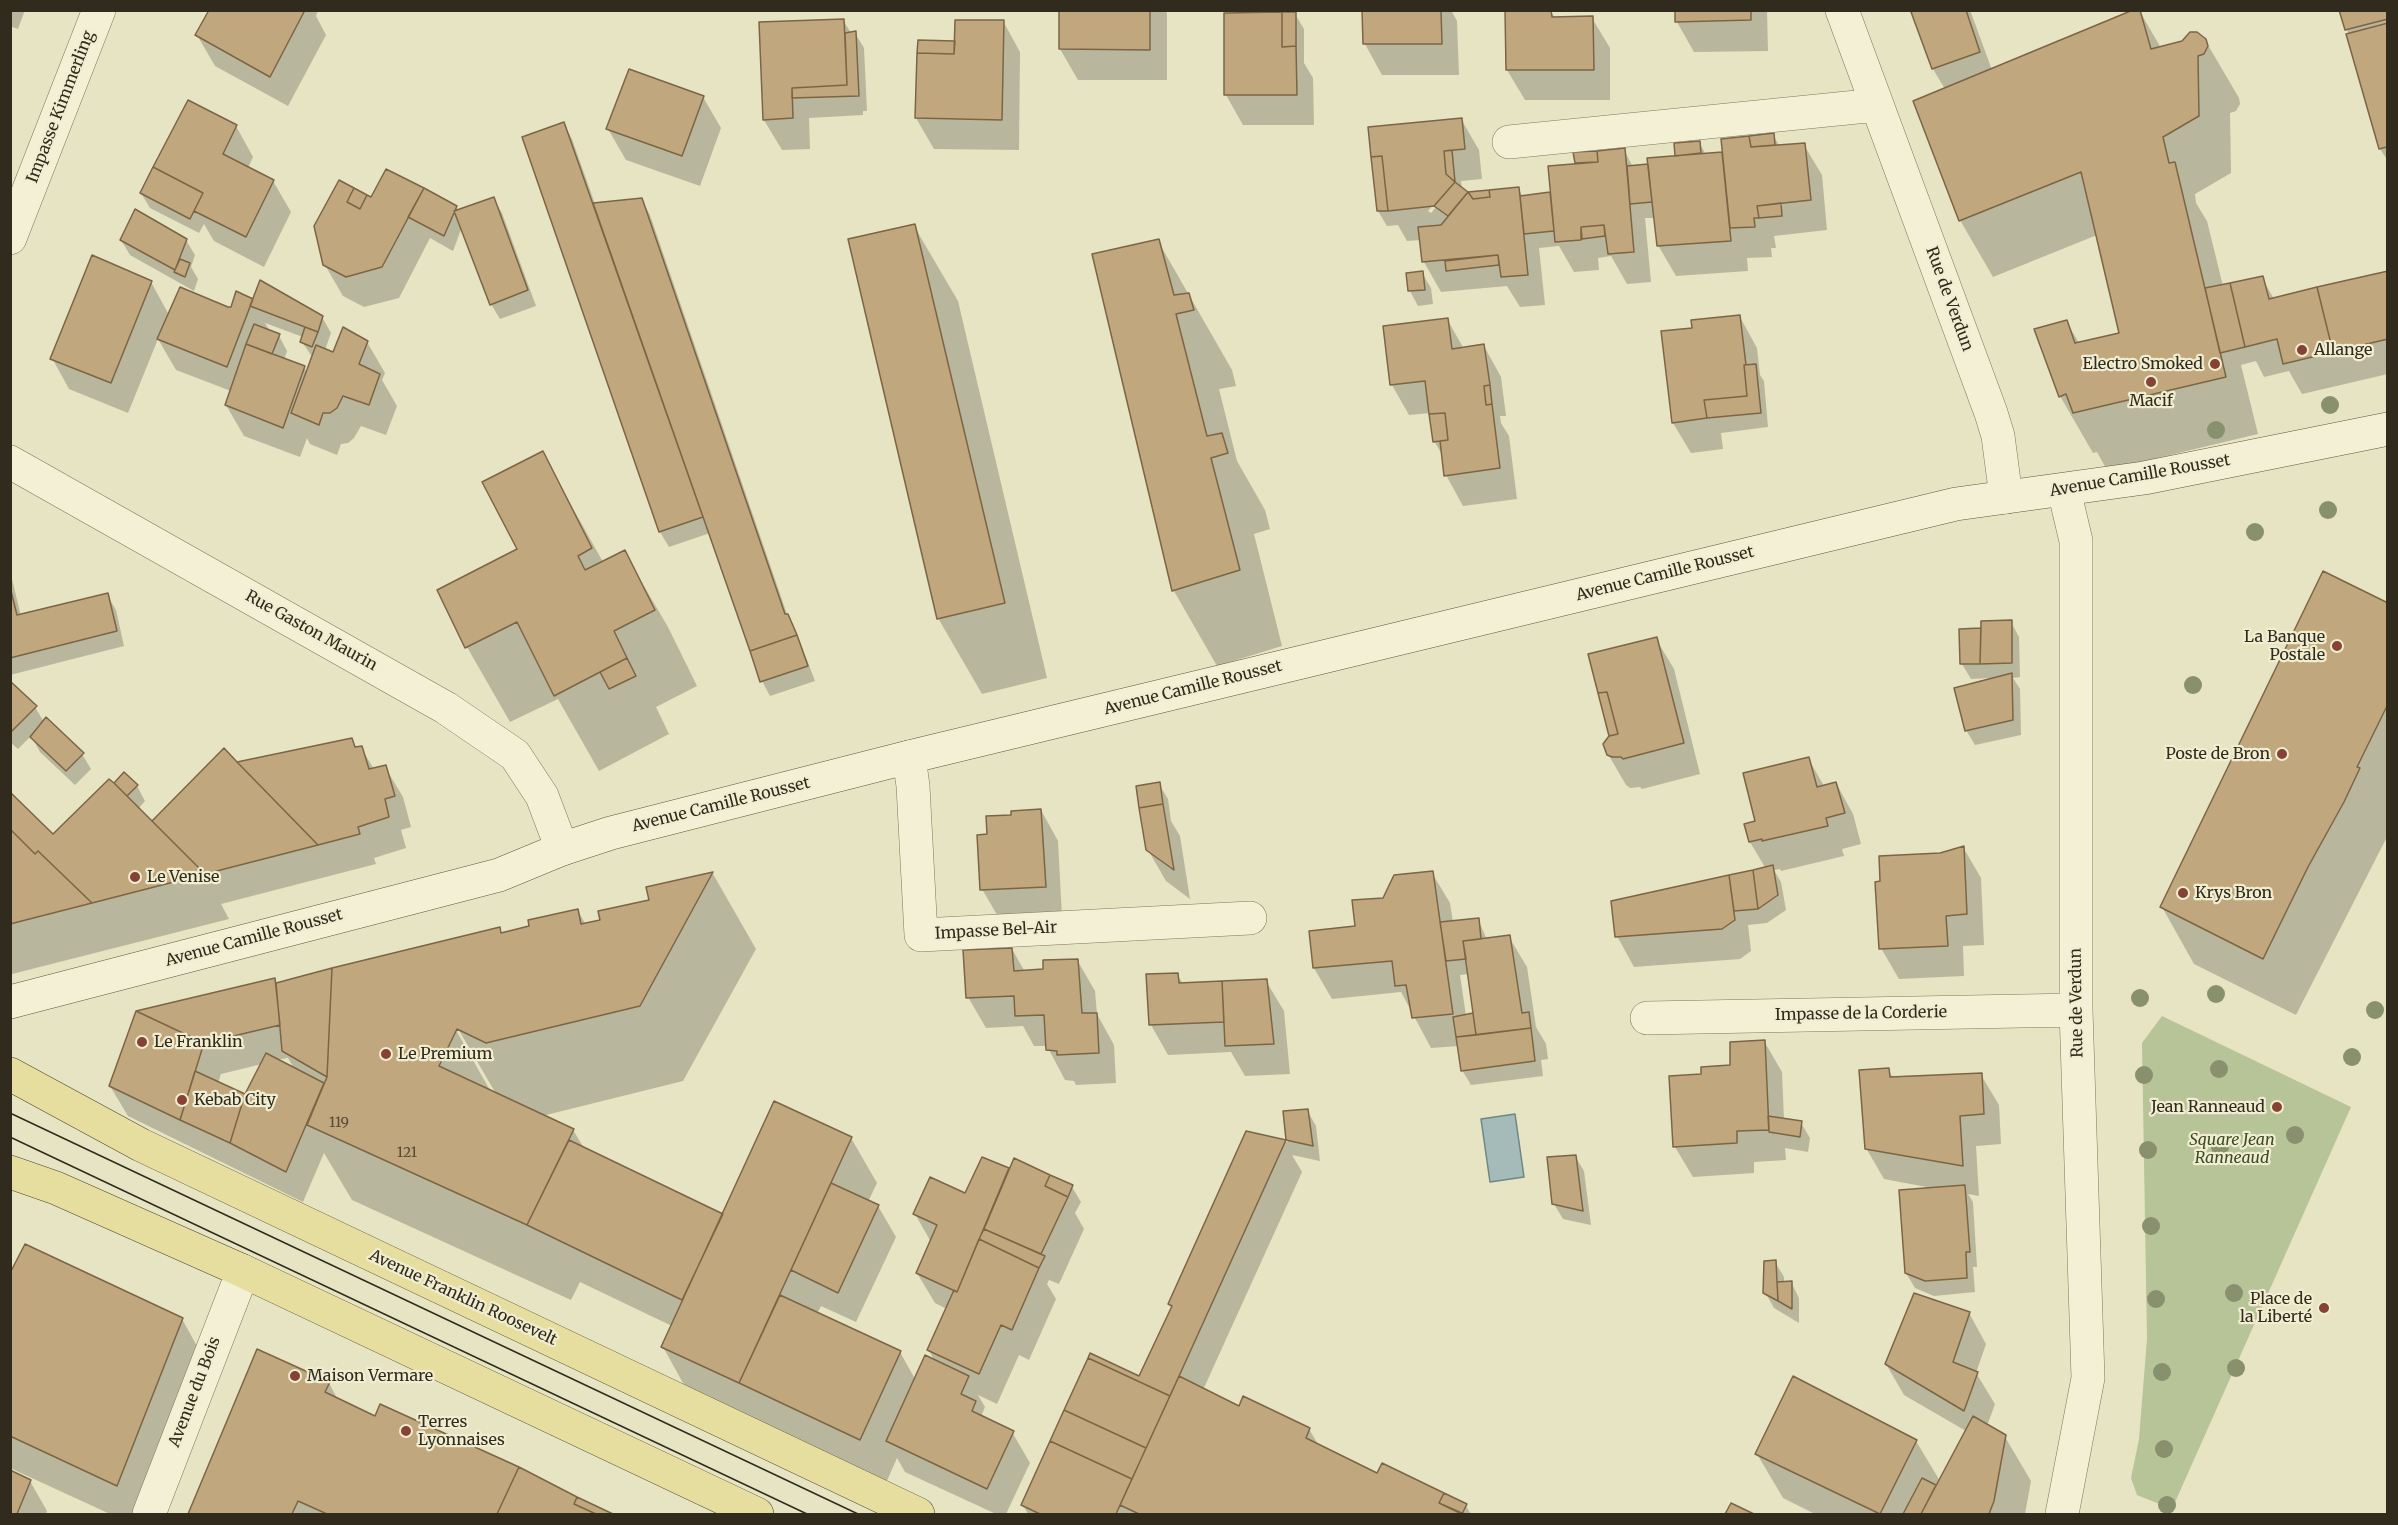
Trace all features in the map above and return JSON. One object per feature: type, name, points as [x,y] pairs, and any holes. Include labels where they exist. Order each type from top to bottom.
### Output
[{"type":"main road","name":"Avenue Franklin Roosevelt","points":[[10,1074],[141,1146],[918,1515]]},
{"type":"main road","points":[[10,1172],[56,1188],[243,1271],[757,1515]]},
{"type":"street","name":"Impasse Kimmerling","points":[[10,238],[99,10]]},
{"type":"street","name":"Rue de Verdun","points":[[1842,10],[1991,412],[1998,436],[2006,497]]},
{"type":"street","points":[[1509,142],[1876,105]]},
{"type":"street","name":"Avenue Camille Rousset","points":[[10,1002],[499,875],[562,849],[611,833],[909,757],[1956,504],[2144,478],[2388,429]]},
{"type":"street","name":"Rue Gaston Maurin","points":[[10,462],[446,708],[515,755],[542,796],[562,849]]},
{"type":"street","name":"Rue de Verdun","points":[[2063,1514],[2088,1378],[2076,1010],[2076,541],[2064,490]]},
{"type":"street","name":"Impasse Bel-Air","points":[[909,757],[915,804],[921,935],[1250,918]]},
{"type":"street","name":"Impasse de la Corderie","points":[[1647,1018],[2076,1010]]},
{"type":"street","name":"Avenue du Bois","points":[[148,1515],[243,1271]]},
{"type":"green space","name":"Square Jean Ranneaud","points":[[2162,1016],[2351,1107],[2172,1509],[2137,1495],[2131,1478],[2139,1439],[2147,1339],[2142,1043]]},
{"type":"water","points":[[1515,1114],[1524,1177],[1490,1182],[1481,1119]]},
{"type":"building","points":[[209,10],[305,10],[270,77],[195,35]]},
{"type":"building","points":[[1059,10],[1150,10],[1150,50],[1059,49]]},
{"type":"building","points":[[1362,10],[1441,10],[1442,44],[1363,44]]},
{"type":"building","points":[[1505,10],[1551,10],[1552,17],[1593,16],[1594,70],[1506,70]]},
{"type":"building","points":[[1675,10],[1751,10],[1751,20],[1675,22]]},
{"type":"building","points":[[1916,10],[1966,10],[1980,52],[1932,69],[1911,12]]},
{"type":"building","points":[[2133,10],[2140,10],[2151,49],[2182,41],[2190,32],[2197,32],[2206,39],[2208,46],[2204,54],[2198,56],[2199,116],[2163,137],[2169,163],[2175,162],[2226,377],[2073,413],[2066,394],[2059,397],[2034,329],[2067,320],[2075,343],[2119,333],[2081,172],[1959,221],[1913,101]]},
{"type":"building","points":[[2339,10],[2388,10],[2388,19],[2345,30]]},
{"type":"building","points":[[1282,12],[1296,12],[1296,46],[1282,47]]},
{"type":"building","points":[[1282,12],[1282,47],[1296,46],[1297,95],[1224,95],[1224,13]]},
{"type":"building","points":[[844,19],[847,85],[792,88],[793,118],[763,120],[759,22]]},
{"type":"building","points":[[955,20],[1004,20],[1002,120],[915,118],[917,53],[954,54]]},
{"type":"building","points":[[2388,23],[2388,149],[2387,147],[2379,149],[2346,34]]},
{"type":"building","points":[[856,31],[859,96],[792,98],[792,88],[847,85],[845,33]]},
{"type":"building","points":[[918,40],[955,41],[954,54],[917,53]]},
{"type":"building","points":[[629,69],[704,96],[682,156],[606,129]]},
{"type":"building","points":[[188,100],[237,125],[223,154],[274,180],[246,237],[194,211],[203,193],[153,167]]},
{"type":"building","points":[[1462,118],[1465,149],[1444,151],[1446,174],[1455,182],[1434,206],[1388,211],[1382,156],[1371,157],[1368,127]]},
{"type":"building","points":[[564,122],[703,517],[659,532],[522,137]]},
{"type":"building","points":[[1774,133],[1775,145],[1751,147],[1749,136]]},
{"type":"building","points":[[1749,136],[1751,147],[1805,143],[1811,200],[1757,206],[1759,218],[1754,218],[1755,227],[1730,228],[1721,139]]},
{"type":"building","points":[[1700,141],[1701,153],[1675,156],[1674,143]]},
{"type":"building","points":[[1625,148],[1634,252],[1608,254],[1604,225],[1581,227],[1581,240],[1555,242],[1548,166],[1598,162],[1597,151]]},
{"type":"building","points":[[1452,150],[1455,182],[1446,174],[1444,151]]},
{"type":"building","points":[[1597,151],[1598,162],[1575,163],[1573,152]]},
{"type":"building","points":[[1722,152],[1731,241],[1657,246],[1647,158]]},
{"type":"building","points":[[1382,156],[1388,211],[1377,211],[1371,157]]},
{"type":"building","points":[[1648,164],[1652,202],[1630,204],[1627,166]]},
{"type":"building","points":[[153,167],[203,193],[190,219],[140,193]]},
{"type":"building","points":[[386,169],[424,188],[382,267],[346,277],[323,265],[314,226],[339,180],[354,188],[347,202],[360,209],[367,195],[371,197]]},
{"type":"building","points":[[1455,182],[1468,192],[1448,216],[1434,206]]},
{"type":"building","points":[[1519,187],[1528,275],[1501,277],[1498,255],[1422,262],[1418,227],[1441,225],[1468,192],[1473,199],[1490,197],[1489,190]]},
{"type":"building","points":[[354,188],[367,195],[360,209],[347,202]]},
{"type":"building","points":[[424,188],[457,206],[444,236],[408,217]]},
{"type":"building","points":[[1489,190],[1490,197],[1473,199],[1468,192]]},
{"type":"building","points":[[1550,192],[1554,231],[1524,234],[1520,196]]},
{"type":"building","points":[[494,197],[528,290],[490,305],[454,211]]},
{"type":"building","points":[[642,198],[785,614],[788,614],[797,635],[750,651],[593,203]]},
{"type":"building","points":[[1781,203],[1782,216],[1759,218],[1757,206]]},
{"type":"building","points":[[135,209],[187,239],[175,270],[120,240]]},
{"type":"building","points":[[915,224],[1005,603],[937,619],[848,239]]},
{"type":"building","points":[[1604,225],[1605,236],[1582,239],[1581,227]]},
{"type":"building","points":[[1159,239],[1174,295],[1189,293],[1194,310],[1176,314],[1207,436],[1222,433],[1228,453],[1211,458],[1240,570],[1172,591],[1092,254]]},
{"type":"building","points":[[92,255],[152,281],[111,383],[50,359]]},
{"type":"building","points":[[1498,255],[1499,265],[1446,271],[1445,261]]},
{"type":"building","points":[[180,259],[190,263],[185,277],[174,272]]},
{"type":"building","points":[[1423,271],[1425,290],[1408,291],[1406,273]]},
{"type":"building","points":[[2388,271],[2388,339],[2333,352],[2317,287]]},
{"type":"building","points":[[2263,276],[2269,299],[2317,287],[2333,352],[2283,364],[2277,339],[2245,347],[2230,283]]},
{"type":"building","points":[[260,280],[323,316],[318,332],[250,306]]},
{"type":"building","points":[[2230,283],[2245,347],[2220,353],[2205,288]]},
{"type":"building","points":[[180,287],[228,307],[231,307],[236,291],[253,299],[227,367],[157,339]]},
{"type":"building","points":[[1740,315],[1747,396],[1704,400],[1707,418],[1672,423],[1661,331],[1692,328],[1691,320]]},
{"type":"building","points":[[1448,318],[1452,349],[1484,344],[1490,385],[1484,386],[1486,405],[1492,404],[1500,468],[1444,476],[1440,441],[1448,440],[1445,413],[1429,414],[1425,381],[1390,385],[1383,326]]},
{"type":"building","points":[[254,324],[280,334],[272,354],[246,344]]},
{"type":"building","points":[[305,327],[318,332],[312,347],[300,342]]},
{"type":"building","points":[[343,327],[368,341],[359,364],[380,374],[369,405],[343,396],[337,408],[330,413],[323,413],[319,425],[291,413],[316,345],[333,352]]},
{"type":"building","points":[[246,344],[305,366],[283,428],[225,405]]},
{"type":"building","points":[[1756,364],[1761,413],[1707,418],[1704,400],[1747,396],[1744,365]]},
{"type":"building","points":[[1490,385],[1492,404],[1486,405],[1484,386]]},
{"type":"building","points":[[1445,413],[1448,440],[1433,442],[1429,414]]},
{"type":"building","points":[[543,451],[592,548],[578,556],[585,570],[625,550],[655,610],[614,631],[627,658],[554,696],[517,622],[465,648],[437,590],[517,549],[482,482]]},
{"type":"building","points":[[2323,571],[2388,603],[2388,704],[2357,767],[2360,768],[2344,802],[2308,867],[2263,959],[2160,907]]},
{"type":"building","points":[[10,587],[17,615],[108,593],[117,631],[10,658]]},
{"type":"building","points":[[2012,620],[2012,663],[1980,664],[1981,621]]},
{"type":"building","points":[[1981,628],[1980,664],[1960,664],[1959,629]]},
{"type":"building","points":[[797,635],[808,666],[760,682],[750,651]]},
{"type":"building","points":[[1657,637],[1684,743],[1623,759],[1612,757],[1607,755],[1603,744],[1609,736],[1618,734],[1607,692],[1598,693],[1588,654]]},
{"type":"building","points":[[627,658],[636,676],[609,689],[600,672]]},
{"type":"building","points":[[2012,673],[2013,720],[1965,731],[1954,688]]},
{"type":"building","points":[[10,681],[37,706],[10,733]]},
{"type":"building","points":[[1607,692],[1618,734],[1609,736],[1598,693]]},
{"type":"building","points":[[46,717],[84,753],[66,771],[30,737]]},
{"type":"building","points":[[352,738],[355,747],[362,746],[369,769],[386,765],[395,796],[385,799],[389,817],[358,827],[360,834],[318,845],[237,762]]},
{"type":"building","points":[[224,748],[318,845],[205,874],[152,821]]},
{"type":"building","points":[[1809,757],[1817,787],[1836,782],[1845,813],[1826,818],[1828,826],[1749,842],[1744,824],[1755,821],[1743,773]]},
{"type":"building","points":[[124,772],[138,785],[127,796],[114,783]]},
{"type":"building","points":[[109,779],[205,874],[92,903],[38,851],[35,854],[10,829],[10,792],[53,834]]},
{"type":"building","points":[[1160,782],[1163,804],[1139,808],[1136,786]]},
{"type":"building","points":[[1163,804],[1174,870],[1146,850],[1139,808]]},
{"type":"building","points":[[1041,809],[1046,887],[980,890],[977,835],[987,834],[986,816],[1011,815],[1011,811]]},
{"type":"building","points":[[10,829],[35,854],[38,851],[92,903],[10,924]]},
{"type":"building","points":[[1964,846],[1967,914],[1946,916],[1948,946],[1879,949],[1875,882],[1880,881],[1879,856],[1940,853]]},
{"type":"building","points":[[1773,865],[1778,895],[1758,909],[1753,870]]},
{"type":"building","points":[[1753,870],[1758,909],[1734,911],[1729,875]]},
{"type":"building","points":[[1433,871],[1453,1014],[1412,1018],[1406,985],[1395,986],[1392,961],[1313,968],[1309,931],[1355,926],[1352,900],[1383,898],[1394,875]]},
{"type":"building","name":"Le Premium","points":[[713,872],[640,1006],[486,1043],[457,1029],[439,1066],[574,1129],[527,1225],[307,1125],[327,1077],[332,968],[500,927],[501,933],[529,926],[528,920],[578,909],[581,924],[600,920],[598,911],[649,900],[646,887]]},
{"type":"building","points":[[1729,875],[1735,920],[1722,929],[1615,937],[1611,901]]},
{"type":"building","points":[[1479,918],[1481,939],[1463,941],[1466,959],[1446,961],[1440,922]]},
{"type":"building","points":[[1510,935],[1522,1013],[1529,1012],[1531,1028],[1476,1035],[1463,941]]},
{"type":"building","points":[[1012,948],[1014,971],[1043,969],[1043,960],[1078,959],[1082,1013],[1097,1013],[1099,1053],[1057,1055],[1057,1051],[1046,1050],[1044,1015],[1015,1016],[1014,996],[966,998],[963,950]]},
{"type":"building","points":[[332,968],[327,1077],[282,1051],[276,983]]},
{"type":"building","points":[[1178,973],[1179,983],[1222,981],[1224,1022],[1149,1025],[1146,974]]},
{"type":"building","points":[[275,978],[280,1025],[204,1043],[136,1011]]},
{"type":"building","points":[[1267,979],[1274,1044],[1225,1046],[1222,981]]},
{"type":"building","points":[[136,1011],[204,1043],[180,1120],[109,1086]]},
{"type":"building","points":[[1473,1013],[1476,1035],[1456,1037],[1453,1017]]},
{"type":"building","points":[[1531,1028],[1535,1061],[1461,1071],[1456,1037]]},
{"type":"building","points":[[1765,1040],[1769,1130],[1737,1131],[1737,1143],[1673,1147],[1669,1076],[1701,1074],[1701,1067],[1730,1065],[1730,1042]]},
{"type":"building","points":[[266,1053],[324,1083],[286,1172],[230,1143],[245,1094]]},
{"type":"building","points":[[1889,1068],[1890,1077],[1982,1073],[1984,1114],[1960,1116],[1963,1166],[1865,1149],[1859,1070]]},
{"type":"building","points":[[195,1071],[245,1094],[230,1143],[180,1120]]},
{"type":"building","points":[[774,1101],[852,1137],[739,1383],[661,1347]]},
{"type":"building","points":[[1308,1109],[1313,1146],[1286,1140],[1283,1111]]},
{"type":"building","points":[[1768,1116],[1802,1121],[1800,1137],[1769,1132]]},
{"type":"building","points":[[1246,1131],[1286,1140],[1170,1396],[1088,1358],[1090,1353],[1139,1376],[1172,1306],[1168,1304]]},
{"type":"building","points":[[569,1140],[723,1214],[682,1300],[527,1225]]},
{"type":"building","points":[[1576,1155],[1583,1211],[1552,1204],[1547,1157]]},
{"type":"building","points":[[982,1157],[1009,1168],[957,1292],[916,1273],[937,1225],[913,1214],[930,1177],[965,1193]]},
{"type":"building","points":[[1014,1158],[1050,1175],[1045,1186],[1068,1197],[1041,1254],[984,1229]]},
{"type":"building","points":[[1050,1175],[1073,1185],[1068,1197],[1045,1186]]},
{"type":"building","points":[[831,1183],[879,1205],[838,1293],[791,1270]]},
{"type":"building","points":[[1965,1185],[1970,1252],[1966,1252],[1967,1278],[1925,1281],[1905,1273],[1899,1190]]},
{"type":"building","points":[[984,1229],[1045,1256],[1039,1268],[979,1239]]},
{"type":"building","points":[[979,1239],[1039,1268],[1012,1330],[1001,1325],[979,1374],[927,1350],[954,1290],[957,1292]]},
{"type":"building","points":[[25,1244],[183,1318],[117,1486],[10,1436],[10,1273]]},
{"type":"building","points":[[1776,1260],[1778,1301],[1763,1293],[1764,1261]]},
{"type":"building","points":[[1792,1281],[1792,1309],[1778,1301],[1777,1282]]},
{"type":"building","points":[[1914,1293],[1970,1312],[1953,1362],[1978,1372],[1964,1411],[1885,1364]]},
{"type":"building","points":[[780,1295],[901,1351],[860,1440],[739,1383]]},
{"type":"building","points":[[257,1349],[330,1382],[325,1392],[375,1416],[380,1404],[519,1467],[497,1514],[327,1514],[298,1501],[292,1514],[188,1514]]},
{"type":"building","points":[[925,1355],[969,1376],[961,1394],[976,1401],[972,1411],[1014,1431],[987,1489],[886,1441]]},
{"type":"building","points":[[1088,1358],[1170,1396],[1146,1448],[1064,1410]]},
{"type":"building","points":[[1179,1376],[1239,1406],[1243,1396],[1310,1428],[1306,1438],[1377,1473],[1382,1463],[1444,1493],[1439,1503],[1464,1514],[1139,1514],[1120,1505]]},
{"type":"building","points":[[1793,1376],[1917,1440],[1880,1514],[1755,1454]]},
{"type":"building","points":[[1064,1410],[1146,1448],[1132,1479],[1050,1441]]},
{"type":"building","points":[[1973,1416],[2006,1435],[1994,1501],[1989,1514],[1921,1514]]},
{"type":"building","points":[[1050,1441],[1132,1479],[1116,1514],[1040,1514],[1021,1505]]},
{"type":"building","points":[[519,1467],[577,1497],[574,1504],[596,1514],[497,1514]]},
{"type":"building","points":[[10,1470],[31,1480],[17,1514],[10,1514]]},
{"type":"building","points":[[1922,1478],[1936,1485],[1921,1514],[1903,1514]]},
{"type":"building","points":[[1444,1493],[1467,1504],[1462,1514],[1439,1503]]},
{"type":"building","points":[[577,1497],[613,1514],[596,1514],[574,1504]]},
{"type":"building","points":[[1731,1503],[1754,1514],[1725,1514]]},
{"type":"tram line","points":[[10,1113],[858,1514]]},
{"type":"tram line","points":[[10,1137],[807,1514]]},
{"type":"place","name":"Allange","points":[[2302,350]]},
{"type":"place","name":"Electro Smoked","points":[[2215,364]]},
{"type":"place","name":"Macif","points":[[2151,382]]},
{"type":"place","name":"La Banque Postale","points":[[2337,646]]},
{"type":"place","name":"Poste de Bron","points":[[2282,754]]},
{"type":"place","name":"Le Venise","points":[[135,877]]},
{"type":"place","name":"Krys Bron","points":[[2183,893]]},
{"type":"place","name":"Le Franklin","points":[[142,1042]]},
{"type":"place","name":"Le Premium","points":[[386,1054]]},
{"type":"place","name":"Kebab City","points":[[182,1100]]},
{"type":"place","name":"Jean Ranneaud","points":[[2277,1107]]},
{"type":"place","name":"Place de la Liberté","points":[[2324,1308]]},
{"type":"place","name":"Maison Vermare","points":[[295,1376]]},
{"type":"place","name":"Terres Lyonnaises","points":[[406,1431]]}]
